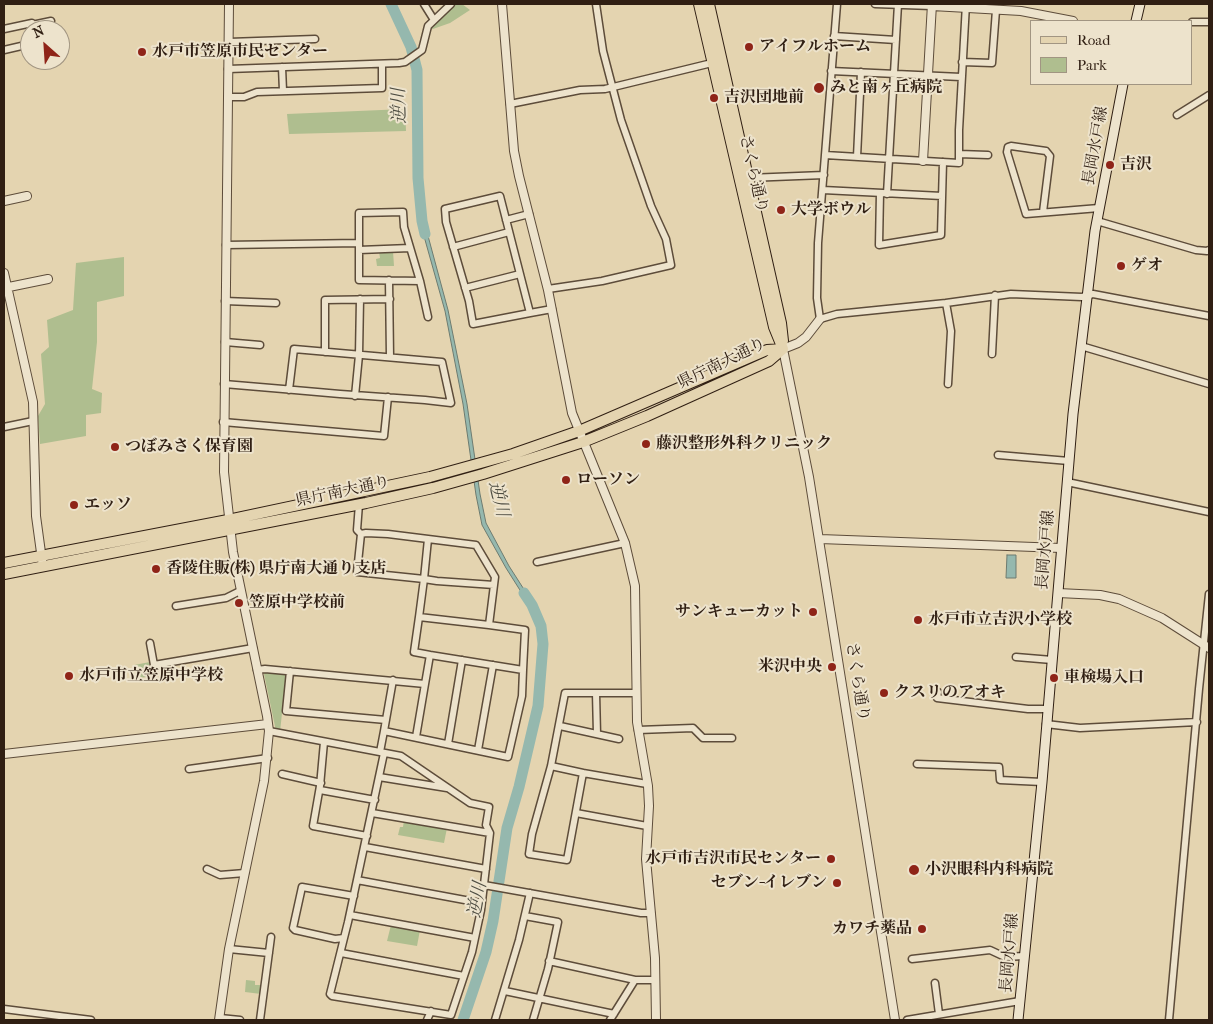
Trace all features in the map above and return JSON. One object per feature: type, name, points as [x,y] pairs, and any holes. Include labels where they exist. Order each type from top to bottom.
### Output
[{"type":"main road","name":"さくら通り","points":[[699,4],[717,62],[748,178],[781,323],[783,349]]},
{"type":"main road","name":"さくら通り","points":[[709,4],[717,62],[774,327],[783,349]]},
{"type":"main road","points":[[1137,20],[1140,4]]},
{"type":"main road","name":"長岡水戸線","points":[[1018,1020],[1042,782],[1061,548],[1081,346],[1099,208],[1123,85]]},
{"type":"main road","name":"県庁南大通り","points":[[4,563],[403,484],[482,463],[579,431],[767,350],[783,349]]},
{"type":"main road","name":"県庁南大通り","points":[[4,574],[230,531],[466,479],[583,442],[647,416],[769,360],[783,349]]},
{"type":"street","points":[[230,4],[223,422],[224,472],[228,520],[240,591],[268,727],[268,758],[229,949],[219,1019],[240,1020]]},
{"type":"street","points":[[424,4],[434,20]]},
{"type":"street","points":[[228,69],[405,62],[421,51],[424,46],[428,26],[451,4]]},
{"type":"street","points":[[502,4],[514,151],[548,289],[569,399],[583,442],[625,542],[633,573],[637,602],[636,693],[638,730],[648,784],[649,806],[646,859],[651,913],[656,1020]]},
{"type":"street","points":[[548,289],[602,281],[671,265],[666,240],[651,206],[622,120],[603,51],[596,4]]},
{"type":"street","points":[[820,319],[817,298],[817,258],[837,4]]},
{"type":"street","points":[[875,4],[966,6],[996,10],[1021,7],[1069,20]]},
{"type":"street","points":[[898,4],[890,159],[884,193],[879,245],[941,235],[943,162]]},
{"type":"street","points":[[923,161],[932,5]]},
{"type":"street","points":[[825,156],[959,163],[962,62],[966,6]]},
{"type":"street","points":[[962,62],[992,63],[996,10]]},
{"type":"street","points":[[1193,22],[1209,22]]},
{"type":"street","points":[[4,29],[20,26]]},
{"type":"street","points":[[834,36],[896,40]]},
{"type":"street","points":[[229,42],[315,39]]},
{"type":"street","points":[[4,50],[20,46]]},
{"type":"street","points":[[510,104],[580,90],[605,89],[717,62]]},
{"type":"street","points":[[228,97],[244,97],[257,92],[382,88],[382,64]]},
{"type":"street","points":[[282,67],[283,91]]},
{"type":"street","points":[[831,70],[962,77]]},
{"type":"street","points":[[857,157],[861,72]]},
{"type":"street","points":[[1177,115],[1209,95]]},
{"type":"street","points":[[1043,212],[1050,156],[1046,151],[1008,147],[1007,152],[1026,214],[1099,208]]},
{"type":"street","points":[[959,154],[988,155]]},
{"type":"street","points":[[748,178],[824,175]]},
{"type":"street","points":[[823,190],[942,196]]},
{"type":"street","points":[[4,201],[27,196]]},
{"type":"street","points":[[530,313],[500,196],[445,209],[446,222],[473,324],[552,309]]},
{"type":"street","points":[[420,281],[359,280],[359,213],[403,212],[404,227],[420,281],[428,317]]},
{"type":"street","points":[[506,220],[529,214]]},
{"type":"street","points":[[1097,221],[1196,250],[1209,250]]},
{"type":"street","points":[[453,247],[509,232]]},
{"type":"street","points":[[226,245],[359,243]]},
{"type":"street","points":[[359,250],[410,248]]},
{"type":"street","points":[[4,273],[31,395],[36,516],[43,566]]},
{"type":"street","points":[[465,288],[520,274]]},
{"type":"street","points":[[6,288],[48,278]]},
{"type":"street","points":[[389,280],[390,357]]},
{"type":"street","points":[[783,349],[798,343],[806,337],[820,319],[837,314],[946,304],[995,295],[1082,297],[1093,294],[1209,316]]},
{"type":"street","points":[[992,354],[995,295]]},
{"type":"street","points":[[355,396],[359,355],[360,299]]},
{"type":"street","points":[[325,352],[325,300],[390,299]]},
{"type":"street","points":[[226,301],[276,303]]},
{"type":"street","points":[[946,304],[952,331],[948,384]]},
{"type":"street","points":[[225,342],[260,345]]},
{"type":"street","points":[[1081,346],[1209,384]]},
{"type":"street","points":[[224,384],[289,390],[355,396],[452,403],[442,362],[294,349],[289,390]]},
{"type":"street","name":"さくら通り","points":[[783,349],[803,442],[820,539],[895,1020]]},
{"type":"street","points":[[223,422],[384,436],[388,397]]},
{"type":"street","points":[[4,427],[33,421]]},
{"type":"street","points":[[998,455],[1069,461]]},
{"type":"street","points":[[1067,482],[1209,512]]},
{"type":"street","points":[[359,504],[357,530],[361,534],[357,572],[494,585]]},
{"type":"street","points":[[361,534],[388,534],[476,545],[495,578],[489,625]]},
{"type":"street","points":[[428,539],[414,652],[523,670]]},
{"type":"street","points":[[820,539],[1061,548]]},
{"type":"street","points":[[537,562],[625,542]]},
{"type":"street","points":[[176,606],[226,598],[240,591]]},
{"type":"street","points":[[1058,593],[1100,595],[1119,599],[1162,618],[1207,646]]},
{"type":"street","points":[[1169,1020],[1196,722],[1207,646],[1209,594]]},
{"type":"street","points":[[384,731],[508,757],[522,696],[524,630],[419,617]]},
{"type":"street","points":[[150,643],[154,664],[253,648]]},
{"type":"street","points":[[416,737],[430,655]]},
{"type":"street","points":[[1016,657],[1052,660]]},
{"type":"street","points":[[448,744],[462,660]]},
{"type":"street","points":[[478,750],[493,665]]},
{"type":"street","points":[[257,670],[290,671],[425,684]]},
{"type":"street","points":[[290,671],[286,711],[386,720]]},
{"type":"street","points":[[4,754],[268,727],[324,742],[382,752],[401,756],[470,803],[490,807],[486,825],[490,833],[486,886],[475,938],[451,1015],[332,996],[330,994],[350,915],[375,800],[379,777],[382,752],[384,731],[393,680]]},
{"type":"street","points":[[938,692],[937,698],[1028,709],[1048,709]]},
{"type":"street","points":[[583,773],[567,860],[529,854],[532,834],[560,726],[565,693],[636,693]]},
{"type":"street","points":[[596,693],[597,734]]},
{"type":"street","points":[[1046,724],[1080,728],[1142,723],[1196,722]]},
{"type":"street","points":[[560,726],[619,739]]},
{"type":"street","points":[[638,730],[693,728],[703,738],[732,738]]},
{"type":"street","points":[[324,742],[320,787],[313,826],[367,836]]},
{"type":"street","points":[[189,769],[268,758]]},
{"type":"street","points":[[918,764],[999,766],[1000,780],[1042,782]]},
{"type":"street","points":[[551,766],[648,784]]},
{"type":"street","points":[[282,774],[320,787],[375,800]]},
{"type":"street","points":[[379,777],[449,788]]},
{"type":"street","points":[[576,812],[647,826]]},
{"type":"street","points":[[372,813],[490,833]]},
{"type":"street","points":[[365,847],[486,869]]},
{"type":"street","points":[[207,869],[220,875],[245,872]]},
{"type":"street","points":[[357,880],[482,903]]},
{"type":"street","points":[[486,886],[530,892],[641,913],[651,913]]},
{"type":"street","points":[[344,938],[335,939],[293,928],[302,888],[354,896]]},
{"type":"street","points":[[495,1020],[505,991],[530,892]]},
{"type":"street","points":[[350,915],[475,938]]},
{"type":"street","points":[[525,916],[558,922],[550,961],[533,1020]]},
{"type":"street","points":[[260,1020],[271,937]]},
{"type":"street","points":[[229,949],[269,953]]},
{"type":"street","points":[[912,959],[990,950],[1005,957],[1024,956]]},
{"type":"street","points":[[340,953],[464,976]]},
{"type":"street","points":[[550,961],[634,980],[655,980]]},
{"type":"street","points":[[505,991],[612,1017],[634,980]]},
{"type":"street","points":[[934,983],[939,1014]]},
{"type":"street","points":[[907,1020],[1020,1001]]},
{"type":"street","points":[[4,1008],[91,1020]]},
{"type":"street","points":[[427,1020],[431,1011]]},
{"type":"green space","points":[[453,4],[462,4],[470,10],[450,23],[430,30],[432,25]]},
{"type":"green space","points":[[405,109],[406,131],[289,134],[287,114]]},
{"type":"green space","points":[[393,251],[394,266],[377,266],[376,259],[380,258],[379,252]]},
{"type":"green space","points":[[124,257],[124,296],[97,302],[97,342],[92,389],[102,393],[101,413],[86,415],[86,436],[40,444],[38,416],[45,404],[41,354],[49,347],[47,320],[73,310],[76,263]]},
{"type":"green space","points":[[150,662],[151,665],[144,666],[147,677],[136,678],[134,665]]},
{"type":"green space","points":[[266,671],[285,673],[286,675],[280,732],[276,731],[264,674]]},
{"type":"green space","points":[[404,820],[447,828],[444,843],[398,835],[400,827],[403,827]]},
{"type":"green space","points":[[391,925],[420,930],[417,946],[387,941]]},
{"type":"green space","points":[[246,980],[255,981],[255,985],[262,985],[261,994],[245,992]]},
{"type":"water","points":[[424,221],[448,310],[467,404],[486,523],[509,566],[534,605],[530,606],[482,525],[463,404],[445,311],[420,222]]},
{"type":"water","points":[[1007,555],[1016,555],[1016,578],[1006,578]]},
{"type":"waterway","name":"逆川","points":[[391,4],[411,47],[417,70],[418,178],[425,234]]},
{"type":"waterway","name":"逆川","points":[[463,1020],[486,952],[493,921],[507,828],[519,787],[538,706],[543,644],[541,626],[532,605],[524,593]]},
{"type":"place","name":"アイフルホーム","points":[[749,47]]},
{"type":"place","name":"水戸市笠原市民センター","points":[[142,52]]},
{"type":"place","name":"みと南ヶ丘病院","points":[[819,88]]},
{"type":"place","name":"吉沢団地前","points":[[714,98]]},
{"type":"place","name":"吉沢","points":[[1110,165]]},
{"type":"place","name":"大学ボウル","points":[[781,210]]},
{"type":"place","name":"ゲオ","points":[[1121,266]]},
{"type":"place","name":"藤沢整形外科クリニック","points":[[646,444]]},
{"type":"place","name":"つぼみさく保育園","points":[[115,447]]},
{"type":"place","name":"ローソン","points":[[566,480]]},
{"type":"place","name":"エッソ","points":[[74,505]]},
{"type":"place","name":"香陵住販(株) 県庁南大通り支店","points":[[156,569]]},
{"type":"place","name":"笠原中学校前","points":[[239,603]]},
{"type":"place","name":"サンキューカット","points":[[813,612]]},
{"type":"place","name":"水戸市立吉沢小学校","points":[[918,620]]},
{"type":"place","name":"米沢中央","points":[[832,667]]},
{"type":"place","name":"水戸市立笠原中学校","points":[[69,676]]},
{"type":"place","name":"車検場入口","points":[[1054,678]]},
{"type":"place","name":"クスリのアオキ","points":[[884,693]]},
{"type":"place","name":"水戸市吉沢市民センター","points":[[831,859]]},
{"type":"place","name":"小沢眼科内科病院","points":[[914,870]]},
{"type":"place","name":"セブン-イレブン","points":[[837,883]]},
{"type":"place","name":"カワチ薬品","points":[[922,929]]}]
